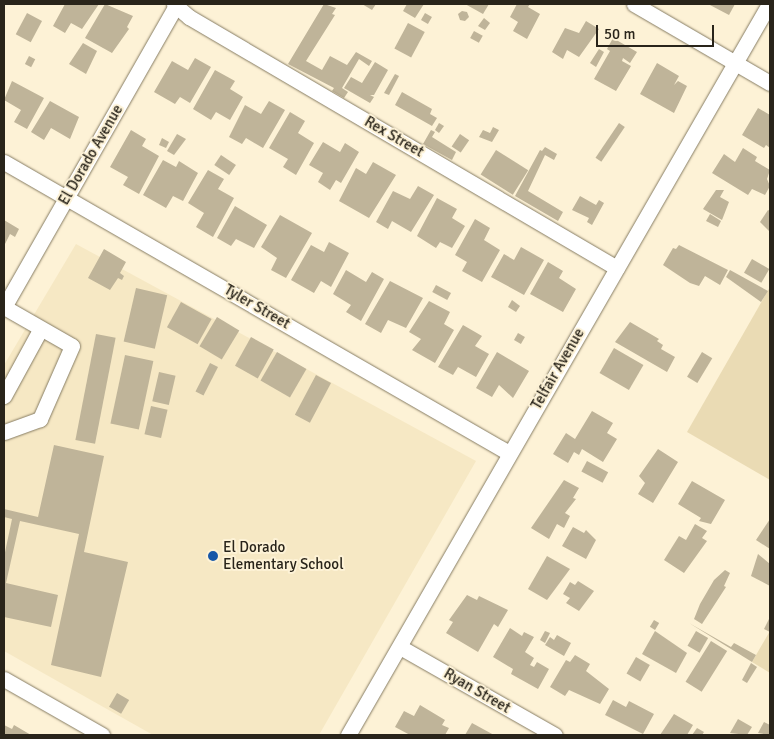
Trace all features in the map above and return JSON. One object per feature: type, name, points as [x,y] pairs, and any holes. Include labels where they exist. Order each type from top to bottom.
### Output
[{"type":"street","name":"El Dorado Avenue","points":[[4,307],[175,4]]},
{"type":"street","name":"Rex Street","points":[[175,4],[189,17],[617,268]]},
{"type":"street","points":[[634,4],[770,83]]},
{"type":"street","name":"Telfair Avenue","points":[[348,735],[769,4]]},
{"type":"street","name":"Tyler Street","points":[[4,162],[509,453]]},
{"type":"street","points":[[4,307],[40,330],[72,346],[40,419],[12,432],[4,432]]},
{"type":"street","points":[[4,396],[40,330]]},
{"type":"street","name":"Ryan Street","points":[[400,647],[555,735]]},
{"type":"street","points":[[4,679],[101,735]]},
{"type":"shaded area","name":"El Dorado Elementary School","points":[[76,244],[476,461],[319,735],[153,735],[4,651],[4,365]]},
{"type":"shaded area","points":[[770,287],[770,480],[687,432]]},
{"type":"shaded area","points":[[770,631],[770,673],[752,662]]},
{"type":"building","points":[[65,4],[99,4],[82,29],[71,23],[65,33],[53,26]]},
{"type":"building","points":[[105,4],[133,16],[127,27],[129,29],[112,53],[85,38]]},
{"type":"building","points":[[324,4],[336,8],[332,14],[335,15],[306,61],[322,70],[330,56],[347,65],[356,52],[372,61],[369,66],[359,59],[342,88],[348,92],[344,98],[332,91],[334,88],[288,64]]},
{"type":"building","points":[[362,4],[376,4],[372,10]]},
{"type":"building","points":[[407,4],[424,4],[415,18],[403,11]]},
{"type":"building","points":[[465,4],[489,4],[483,14]]},
{"type":"building","points":[[517,4],[530,4],[528,7],[540,14],[527,39],[513,31],[518,22],[510,17]]},
{"type":"building","points":[[708,4],[735,4],[729,15]]},
{"type":"building","points":[[462,11],[467,12],[469,17],[465,21],[460,20],[458,14]]},
{"type":"building","points":[[27,13],[42,21],[31,42],[16,34]]},
{"type":"building","points":[[425,13],[432,17],[428,24],[421,20]]},
{"type":"building","points":[[484,18],[490,23],[485,30],[478,26]]},
{"type":"building","points":[[586,21],[599,29],[579,57],[567,50],[563,59],[552,52],[565,28],[579,33]]},
{"type":"building","points":[[408,23],[425,32],[411,58],[394,49]]},
{"type":"building","points":[[474,31],[483,36],[479,43],[470,38]]},
{"type":"building","points":[[613,38],[637,52],[630,63],[623,58],[622,61],[631,66],[616,91],[594,79],[610,51],[607,49]]},
{"type":"building","points":[[83,43],[97,51],[86,74],[69,64]]},
{"type":"building","points":[[599,49],[604,52],[596,67],[590,63]]},
{"type":"building","points":[[29,56],[35,59],[31,67],[25,64]]},
{"type":"building","points":[[195,58],[211,67],[190,103],[180,97],[175,104],[154,92],[172,61],[188,70]]},
{"type":"building","points":[[375,62],[388,70],[374,95],[370,95],[374,97],[370,103],[344,88],[351,77],[362,83]]},
{"type":"building","points":[[657,63],[679,76],[674,85],[678,81],[687,86],[674,113],[640,94]]},
{"type":"building","points":[[215,70],[235,81],[230,89],[243,97],[230,120],[216,112],[211,120],[193,109]]},
{"type":"building","points":[[395,74],[399,76],[389,95],[384,93]]},
{"type":"building","points":[[12,81],[44,98],[27,129],[14,122],[21,110],[4,100]]},
{"type":"building","points":[[402,92],[432,109],[430,114],[437,118],[432,126],[395,105]]},
{"type":"building","points":[[50,101],[79,117],[70,139],[51,128],[44,140],[31,132]]},
{"type":"building","points":[[269,101],[285,110],[263,148],[246,138],[242,144],[229,137],[245,105],[261,114]]},
{"type":"building","points":[[758,108],[770,115],[770,148],[766,145],[764,148],[742,135]]},
{"type":"building","points":[[290,112],[305,121],[298,133],[314,143],[296,175],[283,167],[288,159],[269,148]]},
{"type":"building","points":[[439,123],[444,126],[439,133],[435,130]]},
{"type":"building","points":[[619,123],[625,127],[601,162],[596,158]]},
{"type":"building","points":[[493,127],[499,130],[492,142],[479,137],[483,130],[490,133]]},
{"type":"building","points":[[131,130],[146,139],[142,146],[159,156],[139,194],[123,185],[128,177],[110,167]]},
{"type":"building","points":[[431,130],[435,132],[432,137],[456,152],[452,160],[423,144]]},
{"type":"building","points":[[177,134],[186,139],[174,155],[167,151]]},
{"type":"building","points":[[460,134],[469,140],[461,153],[452,146]]},
{"type":"building","points":[[162,138],[169,142],[166,148],[159,145]]},
{"type":"building","points":[[323,142],[340,152],[345,143],[359,152],[341,183],[336,180],[330,190],[318,182],[323,173],[309,165]]},
{"type":"building","points":[[545,147],[557,154],[554,160],[545,155],[528,191],[563,212],[558,221],[515,196],[540,150],[542,151]]},
{"type":"building","points":[[743,148],[757,157],[755,161],[770,170],[767,179],[770,186],[765,195],[752,189],[748,195],[712,173],[724,154],[735,162]]},
{"type":"building","points":[[496,150],[528,170],[513,195],[481,175]]},
{"type":"building","points":[[221,155],[236,165],[229,175],[214,165]]},
{"type":"building","points":[[163,160],[176,167],[179,161],[198,173],[183,201],[173,196],[166,208],[143,195]]},
{"type":"building","points":[[373,162],[396,175],[369,218],[339,201],[356,168],[366,174]]},
{"type":"building","points":[[208,170],[224,179],[218,189],[234,198],[213,237],[196,227],[204,213],[188,203]]},
{"type":"building","points":[[418,186],[434,195],[411,232],[392,221],[388,229],[376,222],[393,191],[410,199]]},
{"type":"building","points":[[716,190],[724,190],[720,197],[729,202],[722,220],[703,209]]},
{"type":"building","points":[[580,196],[596,205],[599,200],[604,203],[592,225],[587,222],[589,218],[572,210]]},
{"type":"building","points":[[437,198],[457,209],[452,218],[465,226],[452,248],[440,242],[436,248],[417,236]]},
{"type":"building","points":[[235,206],[267,225],[254,248],[236,239],[231,246],[217,238]]},
{"type":"building","points":[[768,210],[770,211],[770,232],[760,222]]},
{"type":"building","points":[[710,214],[721,221],[718,227],[706,221]]},
{"type":"building","points":[[280,215],[312,233],[286,278],[271,270],[277,258],[261,247]]},
{"type":"building","points":[[475,219],[490,228],[484,240],[500,250],[482,282],[462,271],[467,262],[455,255]]},
{"type":"building","points":[[4,220],[19,229],[15,237],[10,234],[4,246]]},
{"type":"building","points":[[329,242],[349,253],[331,287],[321,281],[314,293],[291,280],[311,245],[324,252]]},
{"type":"building","points":[[679,245],[728,270],[720,285],[705,276],[699,286],[690,283],[663,265],[673,248],[676,249]]},
{"type":"building","points":[[521,247],[544,260],[524,295],[491,277],[504,254],[514,260]]},
{"type":"building","points":[[104,249],[126,262],[120,273],[124,276],[122,280],[118,278],[110,290],[88,278]]},
{"type":"building","points":[[752,259],[769,269],[761,283],[744,273]]},
{"type":"building","points":[[548,262],[563,271],[559,278],[576,289],[563,312],[530,294]]},
{"type":"building","points":[[346,270],[366,282],[372,272],[384,279],[361,321],[346,312],[351,305],[333,294]]},
{"type":"building","points":[[730,270],[768,291],[761,302],[726,277]]},
{"type":"building","points":[[390,281],[423,298],[406,328],[388,320],[381,333],[365,324]]},
{"type":"building","points":[[436,285],[451,293],[447,300],[432,292]]},
{"type":"building","points":[[136,288],[167,295],[155,349],[124,342]]},
{"type":"building","points":[[512,300],[520,306],[516,312],[508,307]]},
{"type":"building","points":[[429,301],[450,312],[444,324],[454,330],[435,363],[412,350],[421,339],[409,332]]},
{"type":"building","points":[[181,302],[212,319],[198,344],[167,327]]},
{"type":"building","points":[[217,317],[239,330],[222,360],[199,346]]},
{"type":"building","points":[[630,322],[659,339],[657,341],[663,345],[661,349],[675,357],[667,372],[615,342]]},
{"type":"building","points":[[463,325],[482,336],[475,346],[489,354],[476,377],[458,367],[453,375],[438,367]]},
{"type":"building","points":[[518,333],[525,337],[521,344],[514,340]]},
{"type":"building","points":[[96,334],[116,338],[95,444],[75,440]]},
{"type":"building","points":[[251,337],[274,350],[258,378],[235,366]]},
{"type":"building","points":[[614,348],[643,365],[629,390],[600,373]]},
{"type":"building","points":[[277,352],[306,369],[290,398],[260,381]]},
{"type":"building","points":[[497,352],[529,371],[513,398],[499,385],[492,397],[476,388]]},
{"type":"building","points":[[702,352],[712,358],[697,383],[687,377]]},
{"type":"building","points":[[125,355],[153,361],[139,429],[110,423]]},
{"type":"building","points":[[210,363],[218,367],[203,396],[195,392]]},
{"type":"building","points":[[159,372],[176,376],[169,405],[152,401]]},
{"type":"building","points":[[316,375],[331,383],[310,423],[295,415]]},
{"type":"building","points":[[151,406],[168,410],[161,438],[144,434]]},
{"type":"building","points":[[592,411],[613,423],[607,433],[617,439],[603,462],[582,449],[579,455],[574,452],[568,463],[553,454],[566,433],[575,439]]},
{"type":"building","points":[[54,445],[104,456],[84,552],[128,562],[101,677],[51,665],[79,534],[20,521],[6,583],[58,595],[51,627],[4,617],[4,557],[12,519],[4,517],[4,509],[38,517]]},
{"type":"building","points":[[658,449],[678,462],[653,503],[638,494],[645,483],[639,476]]},
{"type":"building","points":[[587,461],[608,472],[603,483],[581,472]]},
{"type":"building","points":[[564,480],[579,488],[573,498],[576,499],[565,513],[570,516],[564,528],[557,524],[549,539],[531,528]]},
{"type":"building","points":[[692,481],[725,500],[711,524],[699,521],[701,518],[678,504]]},
{"type":"building","points":[[770,519],[770,549],[756,540]]},
{"type":"building","points":[[695,524],[707,531],[702,538],[707,541],[684,573],[664,560],[679,536],[686,540]]},
{"type":"building","points":[[573,527],[584,533],[586,530],[596,540],[586,559],[562,546]]},
{"type":"building","points":[[758,554],[770,564],[770,586],[751,576]]},
{"type":"building","points":[[547,556],[570,569],[547,600],[528,589]]},
{"type":"building","points":[[725,570],[730,573],[724,586],[726,587],[702,624],[694,619],[700,604],[714,580]]},
{"type":"building","points":[[578,581],[594,591],[579,611],[566,603],[570,598],[563,594],[570,582],[575,585]]},
{"type":"building","points":[[467,595],[477,600],[479,596],[508,610],[498,627],[494,624],[478,652],[446,633],[453,622],[449,620]]},
{"type":"building","points":[[770,617],[770,632],[764,629]]},
{"type":"building","points":[[654,620],[659,623],[655,630],[650,627]]},
{"type":"building","points":[[689,623],[731,647],[734,643],[756,655],[752,662]]},
{"type":"building","points":[[510,628],[522,636],[524,632],[534,637],[525,652],[534,658],[530,665],[534,667],[537,662],[549,669],[538,689],[511,674],[513,669],[493,657]]},
{"type":"building","points":[[545,631],[550,633],[545,643],[540,640]]},
{"type":"building","points":[[655,631],[687,653],[676,673],[642,654]]},
{"type":"building","points":[[696,631],[708,638],[700,653],[688,646]]},
{"type":"building","points":[[557,635],[571,643],[564,656],[545,645],[550,637],[554,640]]},
{"type":"building","points":[[711,641],[727,651],[702,692],[686,682]]},
{"type":"building","points":[[575,655],[590,664],[586,671],[609,689],[600,704],[569,690],[565,696],[550,687],[566,660],[570,662]]},
{"type":"building","points":[[636,657],[650,665],[640,681],[626,673]]},
{"type":"building","points":[[751,663],[757,667],[747,683],[742,680]]},
{"type":"building","points":[[117,693],[129,700],[121,714],[109,707]]},
{"type":"building","points":[[613,700],[626,707],[629,701],[654,714],[643,734],[605,715]]},
{"type":"building","points":[[420,705],[445,720],[442,725],[449,728],[445,735],[410,735],[395,727],[404,711],[414,716]]},
{"type":"building","points":[[674,714],[693,725],[687,735],[660,735]]},
{"type":"building","points":[[738,719],[752,727],[747,735],[730,733]]},
{"type":"building","points":[[764,722],[770,725],[770,735],[758,733]]},
{"type":"building","points":[[472,723],[494,735],[465,735]]},
{"type":"building","points":[[4,725],[12,729],[14,725],[31,735],[4,735]]},
{"type":"building","points":[[697,728],[704,732],[702,735],[692,735]]},
{"type":"place","name":"El Dorado Elementary School","points":[[213,556]]}]
